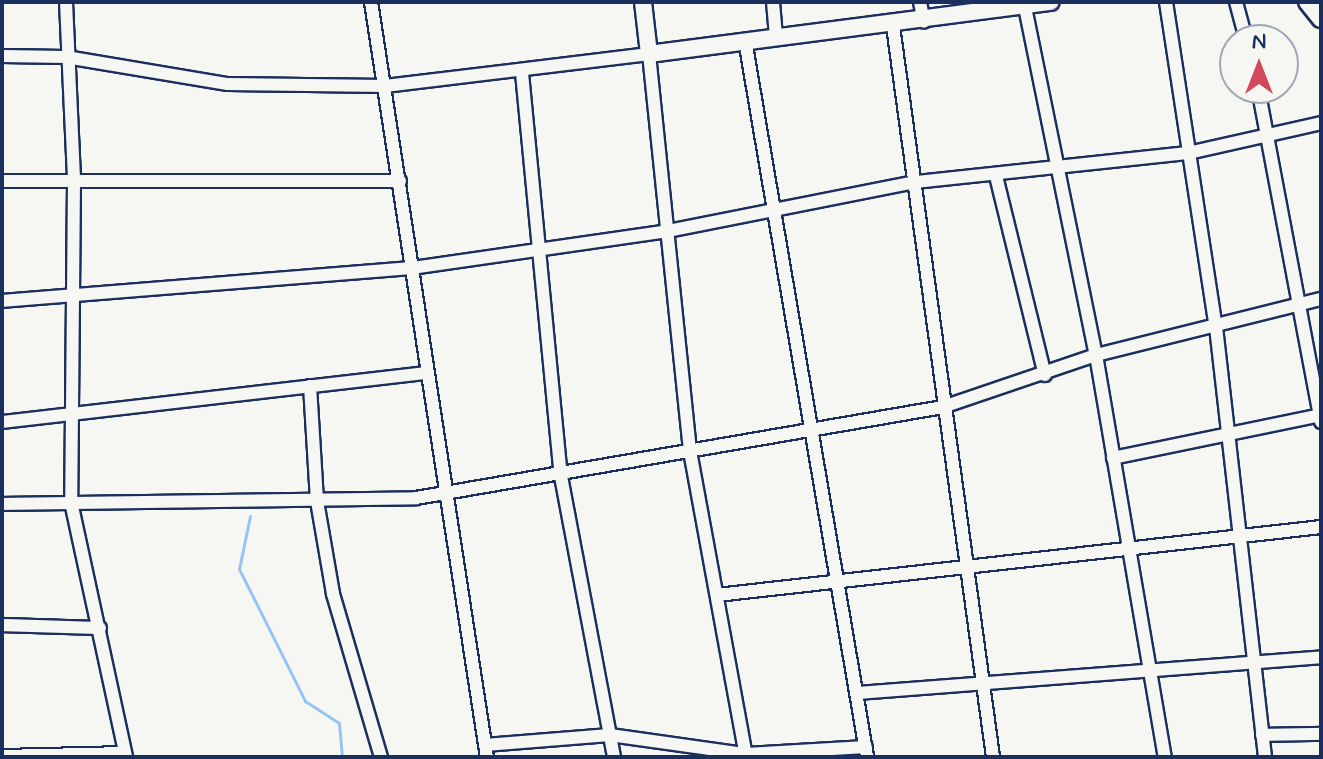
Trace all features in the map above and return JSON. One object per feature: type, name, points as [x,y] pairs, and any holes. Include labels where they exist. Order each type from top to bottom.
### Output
[{"type":"street","points":[[2,756],[125,755],[71,502],[67,413],[74,181],[66,57],[66,2]]},
{"type":"street","points":[[371,2],[486,751],[610,735],[746,756],[866,752],[779,210],[745,40]]},
{"type":"street","points":[[643,2],[663,232],[690,451],[746,756]]},
{"type":"street","points":[[773,2],[776,38]]},
{"type":"street","points":[[920,2],[924,22]]},
{"type":"street","points":[[1166,2],[1216,327],[1243,535],[1265,754],[1250,757]]},
{"type":"street","points":[[1236,2],[1242,24]]},
{"type":"street","points":[[1307,2],[1321,19]]},
{"type":"street","points":[[2,56],[66,57],[228,84],[385,86],[522,73],[745,40],[893,26],[1040,4],[1058,172],[1096,355],[1165,757]]},
{"type":"street","points":[[893,26],[993,757]]},
{"type":"street","points":[[522,73],[543,248],[560,471],[614,757]]},
{"type":"street","points":[[1113,458],[1321,417],[1298,304],[1271,135],[1262,104]]},
{"type":"street","points":[[2,301],[412,268],[663,232],[916,182],[1058,172],[1188,153],[1321,123]]},
{"type":"street","points":[[996,176],[1045,375]]},
{"type":"street","points":[[2,181],[400,181]]},
{"type":"street","points":[[2,504],[389,501],[444,488],[690,451],[943,407],[1045,375],[1096,355],[1321,299]]},
{"type":"street","points":[[2,422],[427,373]]},
{"type":"street","points":[[310,386],[317,501],[333,594],[381,757]]},
{"type":"street","points":[[717,595],[1128,546],[1321,527]]},
{"type":"street","points":[[2,625],[100,628]]},
{"type":"street","points":[[857,693],[983,687],[1321,657]]},
{"type":"street","points":[[1262,735],[1321,734]]},
{"type":"waterway","points":[[250,516],[239,569],[305,701],[339,723],[342,757]]}]
